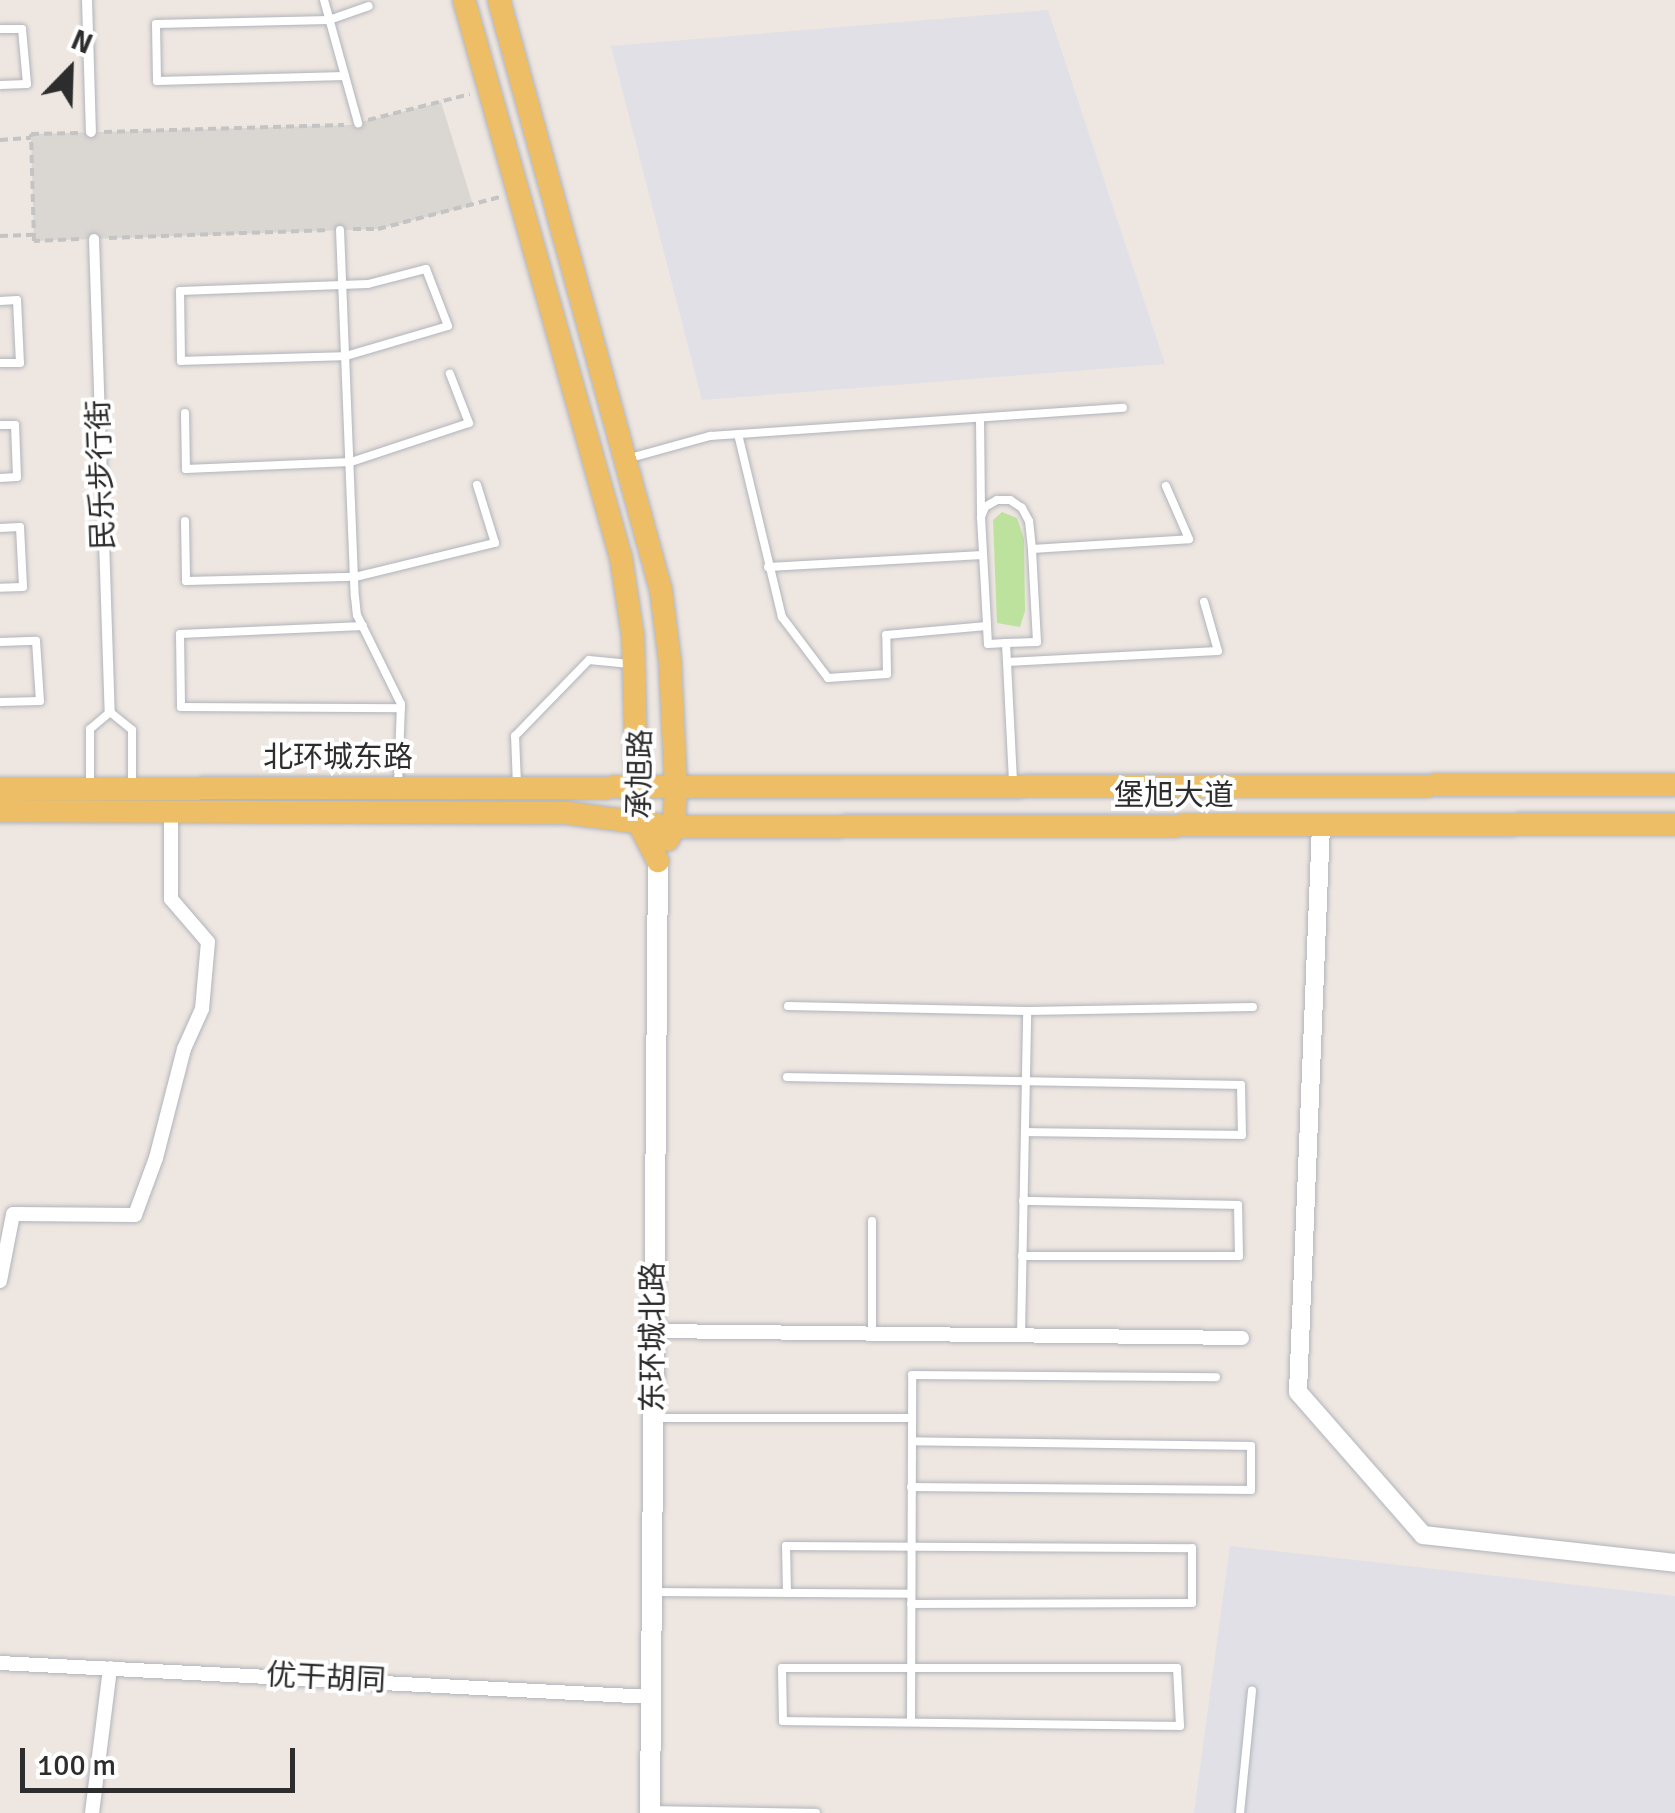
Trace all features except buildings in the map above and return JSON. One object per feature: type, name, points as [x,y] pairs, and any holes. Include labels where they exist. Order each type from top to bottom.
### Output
[{"type":"main road","name":"承旭路","points":[[464,0],[620,558],[634,665],[638,822],[658,861]]},
{"type":"main road","name":"承旭路","points":[[498,0],[660,590],[670,662],[676,787],[674,827],[658,861]]},
{"type":"main road","name":"堡旭大道","points":[[676,787],[1675,785]]},
{"type":"main road","name":"北环城东路","points":[[0,811],[171,810],[398,800],[517,788],[676,787]]},
{"type":"main road","name":"北环城东路","points":[[0,789],[132,788],[398,800],[567,813],[674,827]]},
{"type":"main road","name":"堡旭大道","points":[[674,827],[1675,824]]},
{"type":"main road","name":"东环城北路","points":[[650,1811],[658,861]]},
{"type":"street","points":[[86,0],[91,132]]},
{"type":"street","name":"民乐步行街","points":[[94,239],[110,712]]},
{"type":"street","points":[[0,1281],[13,1214],[135,1214],[156,1158],[184,1049],[202,1010],[208,942],[171,899],[171,810]]},
{"type":"street","points":[[1321,826],[1298,1392],[1424,1535],[1675,1563]]},
{"type":"street","points":[[654,1331],[1242,1338]]},
{"type":"street","name":"优干胡同","points":[[0,1663],[651,1697]]},
{"type":"street","points":[[92,1813],[110,1668]]},
{"type":"lane","points":[[324,0],[358,123]]},
{"type":"lane","points":[[344,76],[157,82],[156,24],[330,20],[369,6]]},
{"type":"lane","points":[[0,29],[22,29],[27,84],[0,85]]},
{"type":"lane","points":[[340,230],[357,614],[400,708],[398,800]]},
{"type":"lane","points":[[426,269],[448,326],[346,356],[181,361],[180,291],[343,284],[368,284],[426,269]]},
{"type":"lane","points":[[0,301],[17,300],[20,362],[0,363]]},
{"type":"lane","points":[[185,413],[186,469],[351,462],[470,424],[450,374]]},
{"type":"lane","points":[[626,459],[710,436],[1123,408]]},
{"type":"lane","points":[[980,418],[981,517],[988,644],[1037,642],[1029,522],[1022,508],[1010,500],[985,507],[981,517]]},
{"type":"lane","points":[[0,426],[15,425],[17,478],[0,478]]},
{"type":"lane","points":[[738,434],[782,617],[828,678],[888,674],[886,635],[987,626]]},
{"type":"lane","points":[[185,521],[186,582],[354,577],[495,544],[477,485]]},
{"type":"lane","points":[[1032,549],[1189,538],[1166,486]]},
{"type":"lane","points":[[0,528],[20,527],[23,588],[0,588]]},
{"type":"lane","points":[[768,567],[983,556]]},
{"type":"lane","points":[[1006,662],[1218,651],[1204,602]]},
{"type":"lane","points":[[363,626],[180,634],[181,708],[400,708]]},
{"type":"lane","points":[[0,642],[36,641],[40,701],[0,702]]},
{"type":"lane","points":[[1006,643],[1013,787]]},
{"type":"lane","points":[[517,788],[515,736],[589,660],[634,665]]},
{"type":"lane","points":[[90,788],[90,729],[110,712],[132,730],[132,788]]},
{"type":"lane","points":[[788,1006],[1027,1011],[1253,1008]]},
{"type":"lane","points":[[1021,1336],[1027,1011]]},
{"type":"lane","points":[[788,1077],[1241,1085],[1242,1134],[1024,1132]]},
{"type":"lane","points":[[1022,1256],[1239,1256],[1238,1204],[1023,1202]]},
{"type":"lane","points":[[872,1221],[872,1334]]},
{"type":"lane","points":[[912,1721],[912,1375],[1216,1377]]},
{"type":"lane","points":[[654,1418],[912,1418]]},
{"type":"lane","points":[[912,1441],[1251,1446],[1252,1490],[912,1487]]},
{"type":"lane","points":[[652,1592],[1192,1603],[1192,1548],[786,1546],[787,1594]]},
{"type":"lane","points":[[782,1668],[911,1668],[1178,1668],[1180,1726],[783,1721],[782,1668]]},
{"type":"lane","points":[[1240,1813],[1252,1691]]},
{"type":"lane","points":[[650,1811],[816,1813]]},
{"type":"path","points":[[489,88],[358,123],[31,134],[34,241],[378,229],[518,190]]},
{"type":"path","points":[[0,140],[31,138]]},
{"type":"path","points":[[0,236],[34,235]]},
{"type":"shaded area","points":[[1048,10],[1165,364],[702,400],[611,46]]},
{"type":"shaded area","points":[[441,102],[473,205],[378,229],[34,241],[31,134],[350,125]]},
{"type":"shaded area","points":[[1230,1546],[1675,1596],[1675,1813],[1194,1813]]},
{"type":"green space","points":[[1002,512],[1017,518],[1024,539],[1025,611],[1020,627],[997,623],[993,520]]}]
